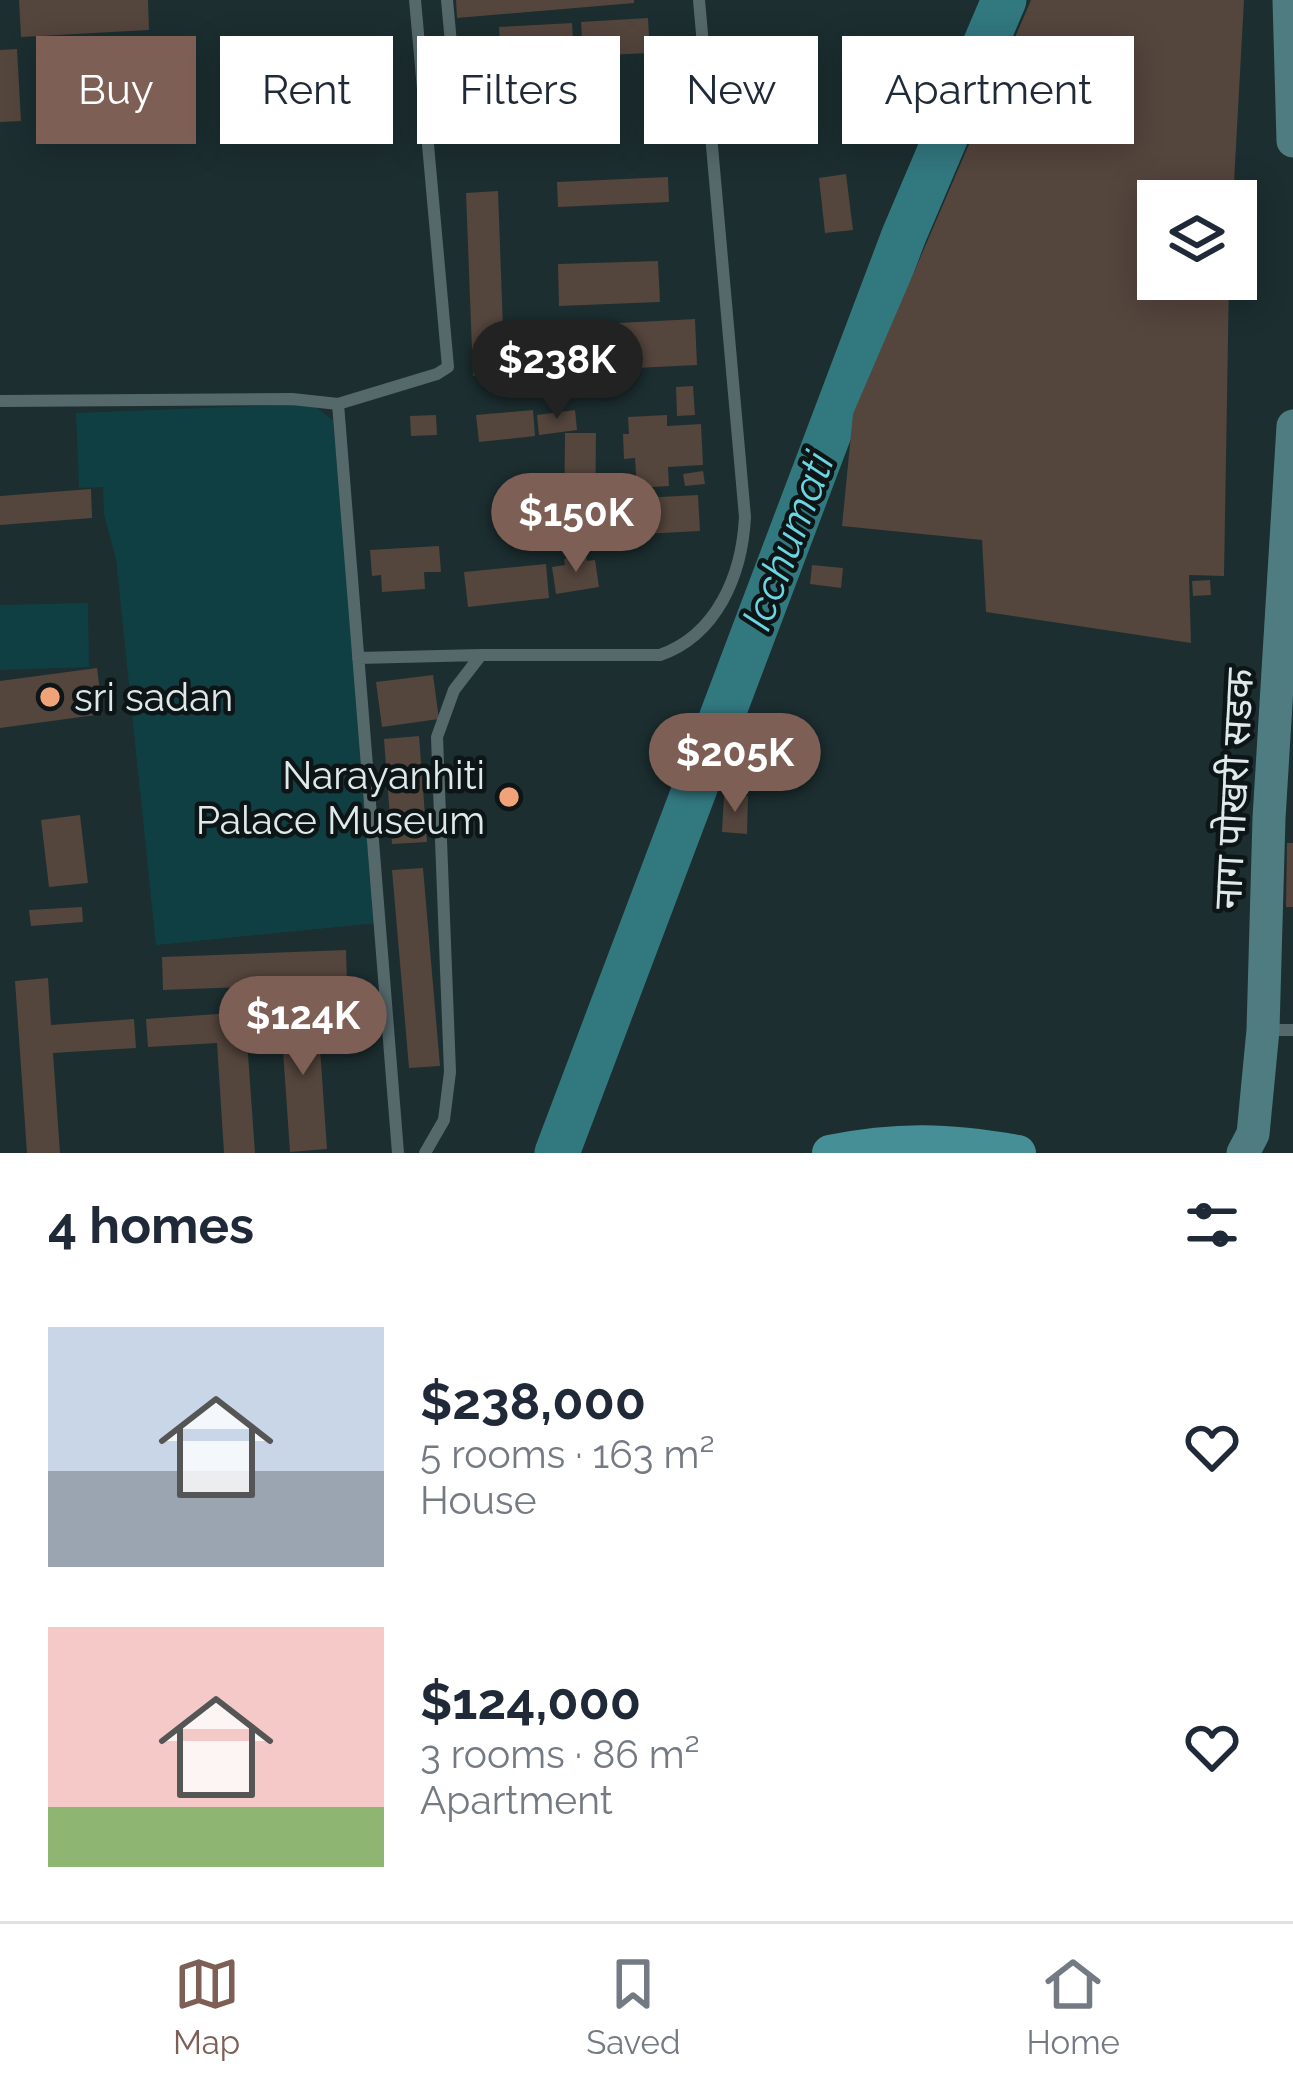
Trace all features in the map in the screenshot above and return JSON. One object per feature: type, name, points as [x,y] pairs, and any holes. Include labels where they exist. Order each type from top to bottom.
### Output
[{"type":"main road","points":[[1289,0],[1293,141]]},
{"type":"main road","name":"नाग पोखरी सडक","points":[[1243,1153],[1253,1134],[1278,1030],[1269,818],[1293,426]]},
{"type":"main road","points":[[830,1153],[949,1141],[1018,1153]]},
{"type":"lane","points":[[415,0],[418,36]]},
{"type":"lane","points":[[447,0],[450,36]]},
{"type":"lane","points":[[358,658],[660,655],[685,646],[700,632],[735,576],[745,518],[699,0]]},
{"type":"lane","points":[[0,401],[292,399],[338,404],[448,368],[428,144]]},
{"type":"lane","points":[[338,404],[398,1153]]},
{"type":"lane","points":[[425,1153],[444,1120],[449,1072],[436,737],[454,690],[481,655]]},
{"type":"shaded area","points":[[311,404],[333,420],[378,923],[156,945],[116,559],[104,514],[103,487],[79,488],[76,413]]},
{"type":"shaded area","points":[[88,603],[89,667],[0,670],[0,605]]},
{"type":"building","points":[[19,0],[148,0],[149,30],[21,37]]},
{"type":"building","points":[[456,0],[634,0],[634,3],[457,18]]},
{"type":"building","points":[[1031,0],[1244,0],[1234,180],[1137,180],[1137,300],[1229,300],[1224,576],[1189,575],[1191,643],[986,612],[982,540],[842,526],[853,414],[969,144],[1134,144],[1134,36],[1016,36]]},
{"type":"building","points":[[648,18],[644,53],[620,54],[620,36],[582,36],[581,22]]},
{"type":"building","points":[[572,23],[573,36],[500,36],[499,27]]},
{"type":"building","points":[[17,49],[21,121],[0,122],[0,50]]},
{"type":"building","points":[[846,174],[853,230],[825,233],[819,178]]},
{"type":"building","points":[[668,177],[669,202],[558,207],[557,182]]},
{"type":"building","points":[[498,191],[503,329],[695,319],[697,365],[473,376],[466,193]]},
{"type":"building","points":[[658,261],[660,302],[559,306],[558,264]]},
{"type":"building","points":[[693,386],[695,415],[677,416],[676,387]]},
{"type":"building","points":[[533,410],[535,436],[479,442],[476,415]]},
{"type":"building","points":[[575,410],[577,430],[539,435],[537,415]]},
{"type":"building","points":[[436,415],[437,435],[411,436],[410,416]]},
{"type":"building","points":[[667,415],[667,426],[701,424],[703,465],[668,467],[669,486],[637,488],[635,458],[624,459],[628,417]]},
{"type":"building","points":[[565,433],[596,433],[595,528],[564,528]]},
{"type":"building","points":[[703,471],[705,484],[685,486],[683,474]]},
{"type":"building","points":[[91,489],[92,518],[0,525],[0,496]]},
{"type":"building","points":[[698,495],[700,531],[643,534],[641,498]]},
{"type":"building","points":[[439,546],[441,572],[424,572],[425,589],[382,592],[381,575],[372,576],[370,550]]},
{"type":"building","points":[[586,555],[587,561],[595,560],[599,587],[556,594],[552,567]]},
{"type":"building","points":[[546,564],[549,598],[468,607],[464,572]]},
{"type":"building","points":[[812,565],[843,568],[841,588],[810,584]]},
{"type":"building","points":[[1210,580],[1211,595],[1193,596],[1192,581]]},
{"type":"building","name":"sri sadan","points":[[97,668],[103,714],[0,728],[0,681]]},
{"type":"building","points":[[433,675],[439,719],[382,727],[376,682]]},
{"type":"building","points":[[419,736],[427,842],[392,844],[384,739]]},
{"type":"building","points":[[724,796],[748,796],[747,834],[722,832]]},
{"type":"building","name":"sri sadan","points":[[80,815],[88,883],[49,887],[41,820]]},
{"type":"building","points":[[1287,843],[1293,843],[1293,907],[1286,907]]},
{"type":"building","points":[[423,868],[440,1066],[409,1068],[392,870]]},
{"type":"building","points":[[82,907],[83,922],[31,926],[29,910]]},
{"type":"building","points":[[346,950],[347,983],[163,990],[162,957]]},
{"type":"building","points":[[48,978],[51,1025],[134,1019],[136,1048],[53,1053],[60,1153],[27,1153],[15,981]]},
{"type":"building","points":[[317,1005],[327,1149],[290,1152],[280,1007]]},
{"type":"building","points":[[272,1010],[274,1038],[247,1040],[255,1153],[224,1153],[217,1043],[148,1047],[146,1019]]},
{"type":"waterway","name":"Icchumati","points":[[557,1153],[904,235],[1004,0]]},
{"type":"place","name":"sri sadan","points":[[50,697]]},
{"type":"place","name":"Narayanhiti Palace Museum","points":[[509,797]]}]
